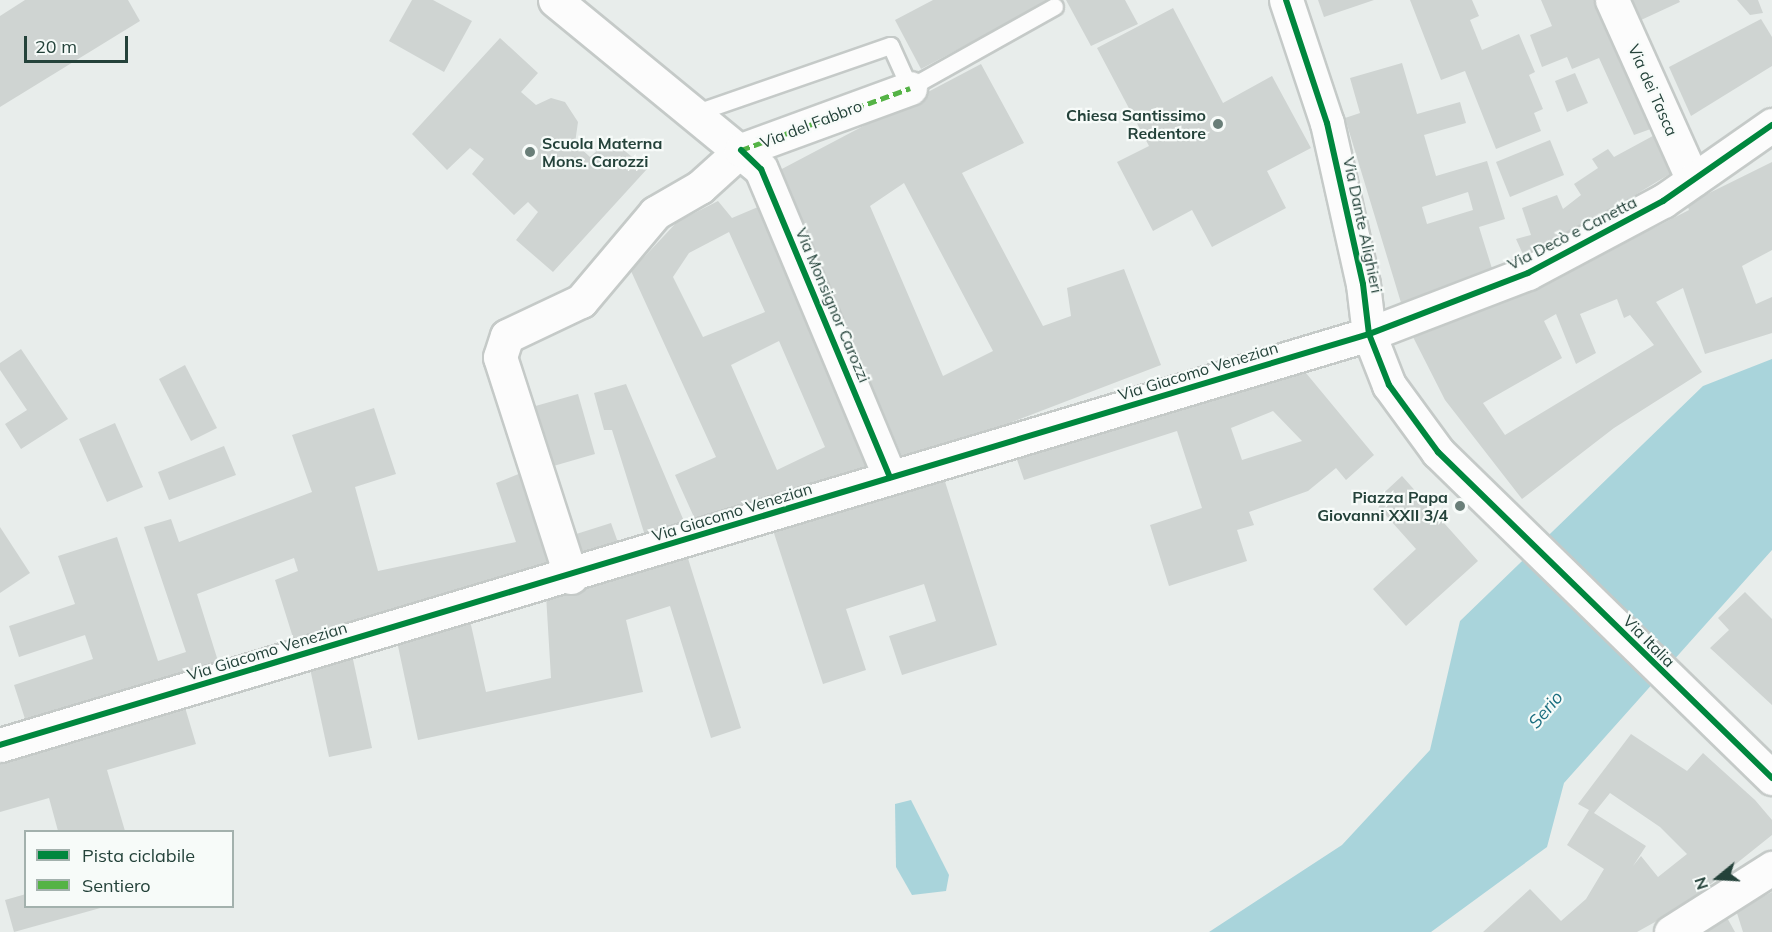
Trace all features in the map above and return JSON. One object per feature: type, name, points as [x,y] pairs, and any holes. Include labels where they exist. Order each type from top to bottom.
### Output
[{"type":"street","name":"Via Monsignor Carozzi","points":[[555,0],[697,113],[761,169],[890,477]]},
{"type":"street","name":"Via Dante Alighieri","points":[[1286,0],[1327,123],[1363,284],[1369,334],[1389,385],[1431,442],[1509,522]]},
{"type":"street","name":"Via dei Tasca","points":[[1612,0],[1693,180]]},
{"type":"street","name":"Via del Fabbro","points":[[571,577],[500,357],[507,336],[581,301],[655,213],[700,187],[741,150],[910,88]]},
{"type":"street","name":"Via Decò e Canetta","points":[[1369,334],[1528,273],[1693,180],[1772,125]]},
{"type":"street","name":"Via Giacomo Venezian","points":[[0,745],[571,577],[890,477],[1369,334]]},
{"type":"street","name":"Via Italia","points":[[1509,522],[1772,778]]},
{"type":"street","points":[[1671,932],[1772,868]]},
{"type":"lane","name":"Via del Fabbro","points":[[910,88],[1055,7]]},
{"type":"lane","points":[[697,113],[891,46],[910,88]]},
{"type":"water","name":"Serio","points":[[1772,359],[1772,550],[1564,783],[1547,847],[1431,932],[1209,932],[1342,845],[1430,750],[1460,621],[1703,386]]},
{"type":"water","points":[[911,800],[949,875],[946,891],[912,895],[896,867],[895,804]]},
{"type":"building","points":[[25,0],[128,0],[140,21],[0,107],[0,16]]},
{"type":"building","points":[[412,0],[433,0],[472,21],[444,72],[389,41]]},
{"type":"building","points":[[933,0],[1051,0],[921,69],[895,20]]},
{"type":"building","points":[[1066,0],[1125,0],[1138,24],[1091,46]]},
{"type":"building","points":[[1318,0],[1374,0],[1324,17]]},
{"type":"building","points":[[1410,0],[1472,0],[1479,16],[1470,20],[1482,50],[1519,34],[1535,72],[1529,75],[1543,109],[1534,113],[1541,131],[1496,149],[1465,71],[1441,80]]},
{"type":"building","points":[[1541,0],[1604,0],[1659,126],[1634,135],[1599,58],[1572,69],[1567,57],[1542,67],[1530,35],[1552,26]]},
{"type":"building","points":[[1632,0],[1679,0],[1680,2],[1641,20]]},
{"type":"building","points":[[1737,0],[1758,0],[1763,13],[1750,15]]},
{"type":"building","name":"Chiesa Santissimo Redentore","points":[[1173,8],[1223,103],[1272,76],[1311,148],[1267,171],[1286,208],[1212,247],[1192,210],[1153,231],[1117,162],[1149,146],[1097,48]]},
{"type":"building","points":[[1761,19],[1772,37],[1772,66],[1691,116],[1669,67]]},
{"type":"building","name":"Scuola Materna Mons. Carozzi","points":[[500,38],[538,73],[521,92],[536,105],[551,98],[565,102],[578,122],[575,143],[590,157],[610,139],[647,169],[553,272],[516,240],[538,212],[528,202],[514,215],[472,174],[484,159],[470,148],[447,170],[412,134]]},
{"type":"building","points":[[1402,63],[1417,114],[1460,102],[1466,123],[1424,135],[1436,176],[1487,161],[1505,219],[1479,227],[1495,278],[1402,306],[1345,118],[1360,113],[1350,78]],"holes":[[[1468,192],[1473,210],[1427,224],[1422,207]]]},
{"type":"building","points":[[981,64],[1024,143],[962,173],[1043,326],[1071,316],[1067,288],[1124,269],[1161,365],[905,463],[778,171]],"holes":[[[904,183],[993,351],[943,376],[870,206]]]},
{"type":"building","points":[[1575,73],[1588,103],[1567,112],[1555,81]]},
{"type":"building","points":[[1662,131],[1678,169],[1526,261],[1516,239],[1531,235],[1522,208],[1557,195],[1563,209],[1581,195],[1574,184],[1598,168],[1592,159],[1608,149],[1614,157]]},
{"type":"building","points":[[1550,140],[1564,175],[1510,197],[1496,162]]},
{"type":"building","points":[[1772,162],[1772,250],[1742,266],[1756,304],[1772,297],[1772,333],[1705,354],[1683,288],[1656,302],[1702,372],[1614,428],[1522,499],[1445,400],[1412,335],[1656,227],[1689,210],[1687,204]],"holes":[[[1617,299],[1624,318],[1630,315],[1654,345],[1505,435],[1483,403],[1562,358],[1544,321],[1556,314],[1576,364],[1596,353],[1580,314]]]},
{"type":"building","points":[[718,201],[732,218],[758,207],[876,467],[698,526],[675,475],[716,457],[631,271],[677,222]],"holes":[[[729,232],[765,312],[703,337],[673,277],[689,253]],[[779,341],[825,447],[777,470],[731,365]]]},
{"type":"building","points":[[21,349],[68,419],[21,449],[5,424],[27,410],[0,370],[0,363]]},
{"type":"building","points":[[1296,361],[1374,455],[1346,480],[1336,468],[1308,491],[1249,512],[1254,525],[1237,530],[1247,561],[1169,586],[1150,525],[1202,508],[1177,431],[1024,480],[1014,451]],"holes":[[[1273,411],[1302,441],[1242,460],[1231,428]]]},
{"type":"building","points":[[185,365],[217,428],[191,441],[159,379]]},
{"type":"building","points":[[626,384],[686,526],[646,539],[612,430],[604,430],[594,393]]},
{"type":"building","points":[[578,394],[595,454],[550,467],[532,407]]},
{"type":"building","points":[[374,408],[396,474],[355,487],[378,571],[516,542],[496,483],[526,471],[558,570],[295,644],[275,580],[298,571],[294,558],[197,594],[218,661],[27,725],[14,685],[93,659],[85,635],[19,657],[9,626],[75,604],[58,556],[117,537],[158,661],[186,652],[144,527],[171,519],[179,542],[312,492],[292,435]]},
{"type":"building","points":[[115,423],[143,487],[107,502],[79,439]]},
{"type":"building","points":[[224,446],[236,475],[169,500],[158,472]]},
{"type":"building","points":[[941,469],[997,645],[902,675],[889,636],[936,621],[924,584],[846,609],[866,670],[823,684],[771,524]]},
{"type":"building","points":[[1402,476],[1478,561],[1406,626],[1373,589],[1416,549],[1374,502]]},
{"type":"building","points":[[611,523],[620,548],[580,563],[570,536]]},
{"type":"building","points":[[0,527],[30,573],[0,593]]},
{"type":"building","points":[[686,552],[741,728],[711,738],[670,606],[626,620],[643,692],[418,740],[395,632],[469,616],[486,692],[551,678],[546,595]]},
{"type":"building","points":[[1745,592],[1772,619],[1772,705],[1710,648],[1729,630],[1718,618]]},
{"type":"building","points":[[351,650],[372,748],[329,757],[308,659]]},
{"type":"building","points":[[184,704],[196,744],[107,770],[125,830],[58,830],[49,798],[0,812],[0,758]]},
{"type":"building","points":[[1631,734],[1687,771],[1703,753],[1755,800],[1772,820],[1772,835],[1682,907],[1637,932],[1483,932],[1530,889],[1561,921],[1586,899],[1604,869],[1567,845],[1589,810],[1578,804]],"holes":[[[1610,793],[1660,827],[1687,854],[1658,877],[1641,856],[1633,866],[1646,846],[1594,813]]]},
{"type":"building","points":[[1772,892],[1772,932],[1743,932],[1736,910]]},
{"type":"building","points":[[24,895],[24,908],[100,908],[14,932],[5,900]]},
{"type":"building","points":[[1725,914],[1735,932],[1690,932]]},
{"type":"marked path","points":[[741,150],[910,88]]},
{"type":"cycle path","points":[[1286,0],[1327,123],[1363,284],[1369,334],[1389,385],[1438,452],[1772,778]]},
{"type":"cycle path","points":[[0,745],[1369,334],[1528,273],[1663,201],[1772,125]]},
{"type":"cycle path","points":[[741,150],[761,169],[890,477]]},
{"type":"place","name":"Chiesa Santissimo Redentore","points":[[1218,124]]},
{"type":"place","name":"Scuola Materna Mons. Carozzi","points":[[530,152]]},
{"type":"place","name":"Piazza Papa Giovanni XXII 3/4","points":[[1460,506]]}]
